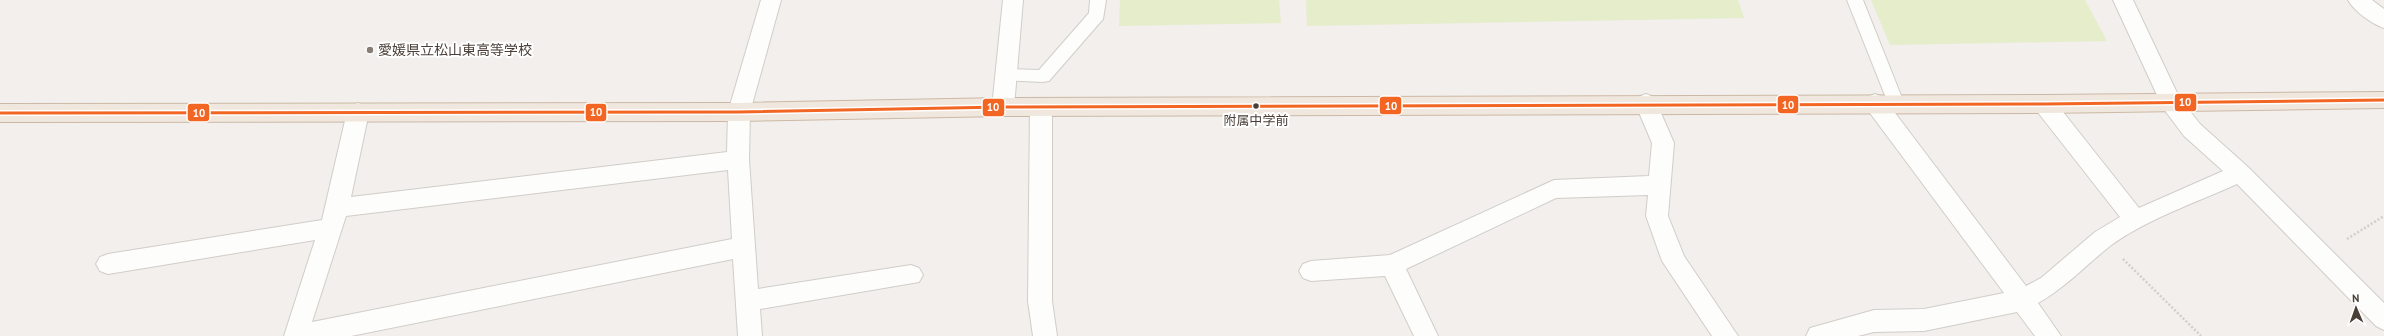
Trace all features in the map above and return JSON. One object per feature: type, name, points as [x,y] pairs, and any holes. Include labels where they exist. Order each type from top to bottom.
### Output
[{"type":"highway","points":[[0,114],[739,112],[1003,106],[1646,103],[2044,104],[2384,100]]},
{"type":"street","points":[[750,336],[738,160],[739,112],[771,0]]},
{"type":"street","points":[[1003,106],[1014,0]]},
{"type":"street","points":[[2358,0],[2384,20]]},
{"type":"street","points":[[2129,1],[2171,102],[2192,130],[2240,173],[2384,319]]},
{"type":"street","points":[[1646,103],[1663,143],[1657,216],[1674,261],[1726,336]]},
{"type":"street","points":[[1886,103],[2049,336]]},
{"type":"street","points":[[2044,104],[2135,220]]},
{"type":"street","points":[[1041,107],[1040,301],[1045,336]]},
{"type":"street","points":[[358,112],[334,218],[297,336],[743,247]]},
{"type":"street","points":[[108,264],[334,218],[738,160]]},
{"type":"street","points":[[1818,336],[1874,321],[1924,320],[2023,300],[2049,285],[2103,240],[2135,220],[2240,173]]},
{"type":"street","points":[[1311,271],[1392,265],[1554,189],[1659,185]]},
{"type":"street","points":[[1392,265],[1426,336]]},
{"type":"street","points":[[747,301],[912,275]]},
{"type":"lane","points":[[1006,75],[1043,76],[1097,15],[1098,0]]},
{"type":"lane","points":[[1855,0],[1886,103]]},
{"type":"path","points":[[2321,255],[2384,216]]},
{"type":"path","points":[[2103,240],[2202,336]]},
{"type":"green space","points":[[1120,0],[1279,0],[1281,23],[1119,26]]},
{"type":"green space","points":[[1306,0],[1738,0],[1744,18],[1307,26]]},
{"type":"green space","points":[[1871,0],[2085,0],[2107,41],[1890,45]]},
{"type":"transit line","name":"10","points":[[0,113],[739,112],[1003,107],[2044,104],[2384,100]]},
{"type":"place","name":"愛媛県立松山東高等学校","points":[[370,50]]},
{"type":"place","name":"附属中学前","points":[[1256,106]]}]
